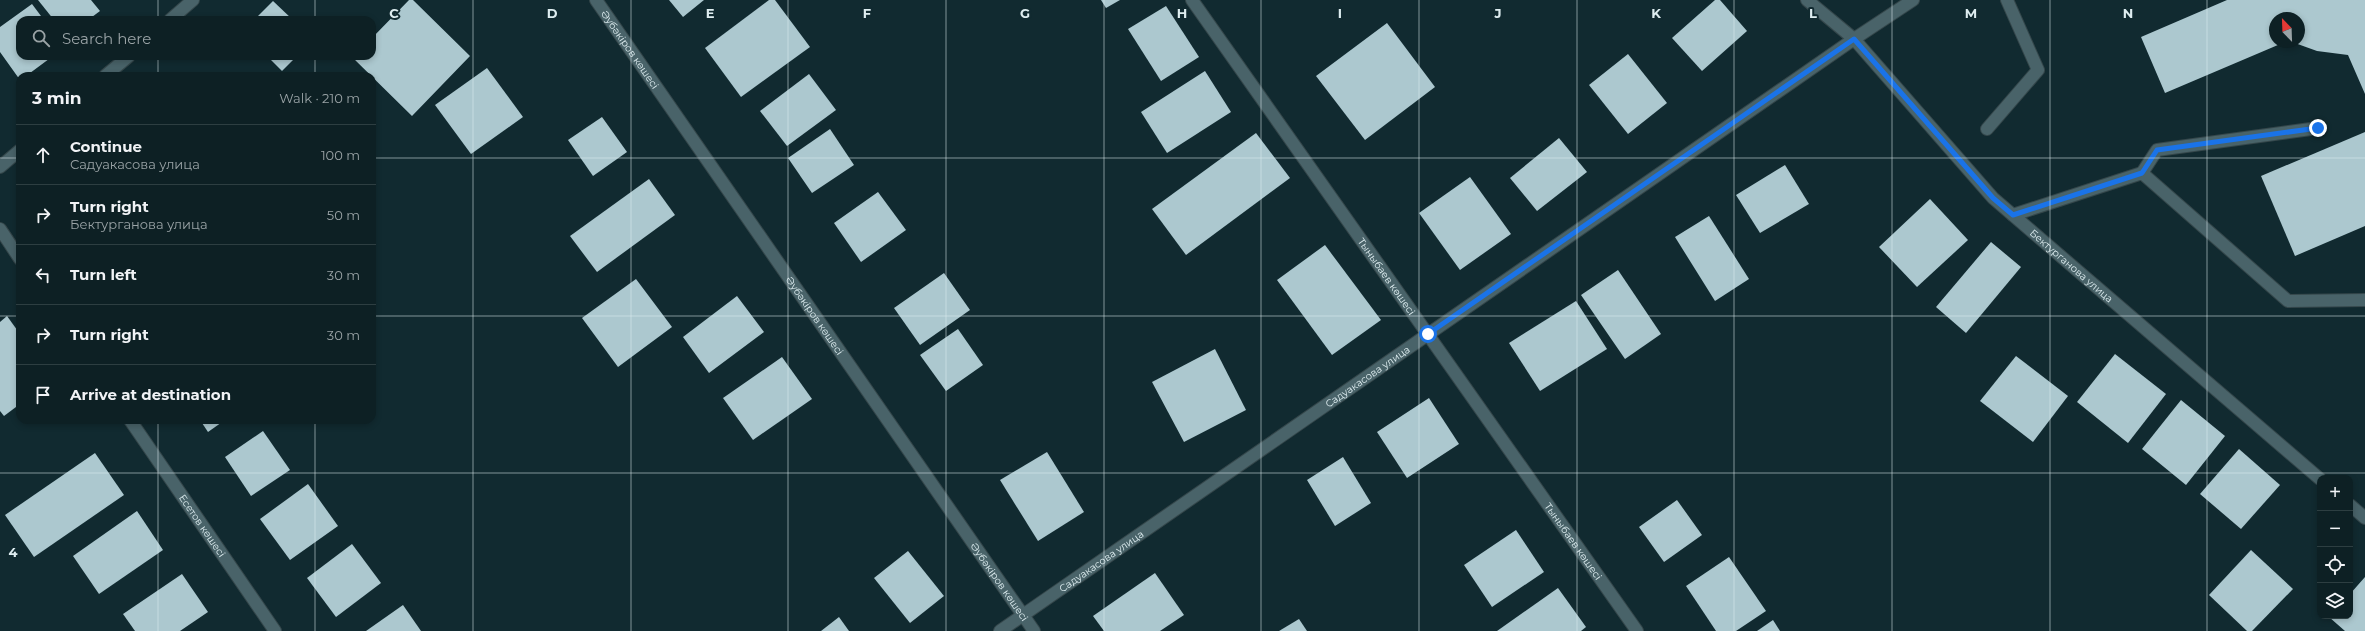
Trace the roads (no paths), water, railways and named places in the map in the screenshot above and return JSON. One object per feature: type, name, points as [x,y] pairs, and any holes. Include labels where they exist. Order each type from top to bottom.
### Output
[{"type":"street","points":[[175,16],[193,0]]},
{"type":"street","name":"Әубәкіров көшесі","points":[[596,0],[1034,631]]},
{"type":"street","name":"Тыныбаев көшесі","points":[[1192,0],[1638,631]]},
{"type":"street","name":"Бектурганова улица","points":[[1807,0],[1854,39],[1993,198],[2317,476]]},
{"type":"street","name":"Садуакасова улица","points":[[1000,631],[1854,39],[1913,0]]},
{"type":"street","points":[[1987,129],[2038,70],[2007,0]]},
{"type":"street","points":[[111,72],[124,60]]},
{"type":"street","points":[[2013,215],[2142,173],[2157,150],[2318,128]]},
{"type":"street","points":[[0,167],[16,153]]},
{"type":"street","points":[[2142,173],[2288,301],[2365,300]]},
{"type":"street","points":[[0,229],[16,253]]},
{"type":"street","name":"Есетов көшесі","points":[[133,424],[275,631]]},
{"type":"street","points":[[2353,508],[2365,518]]}]
